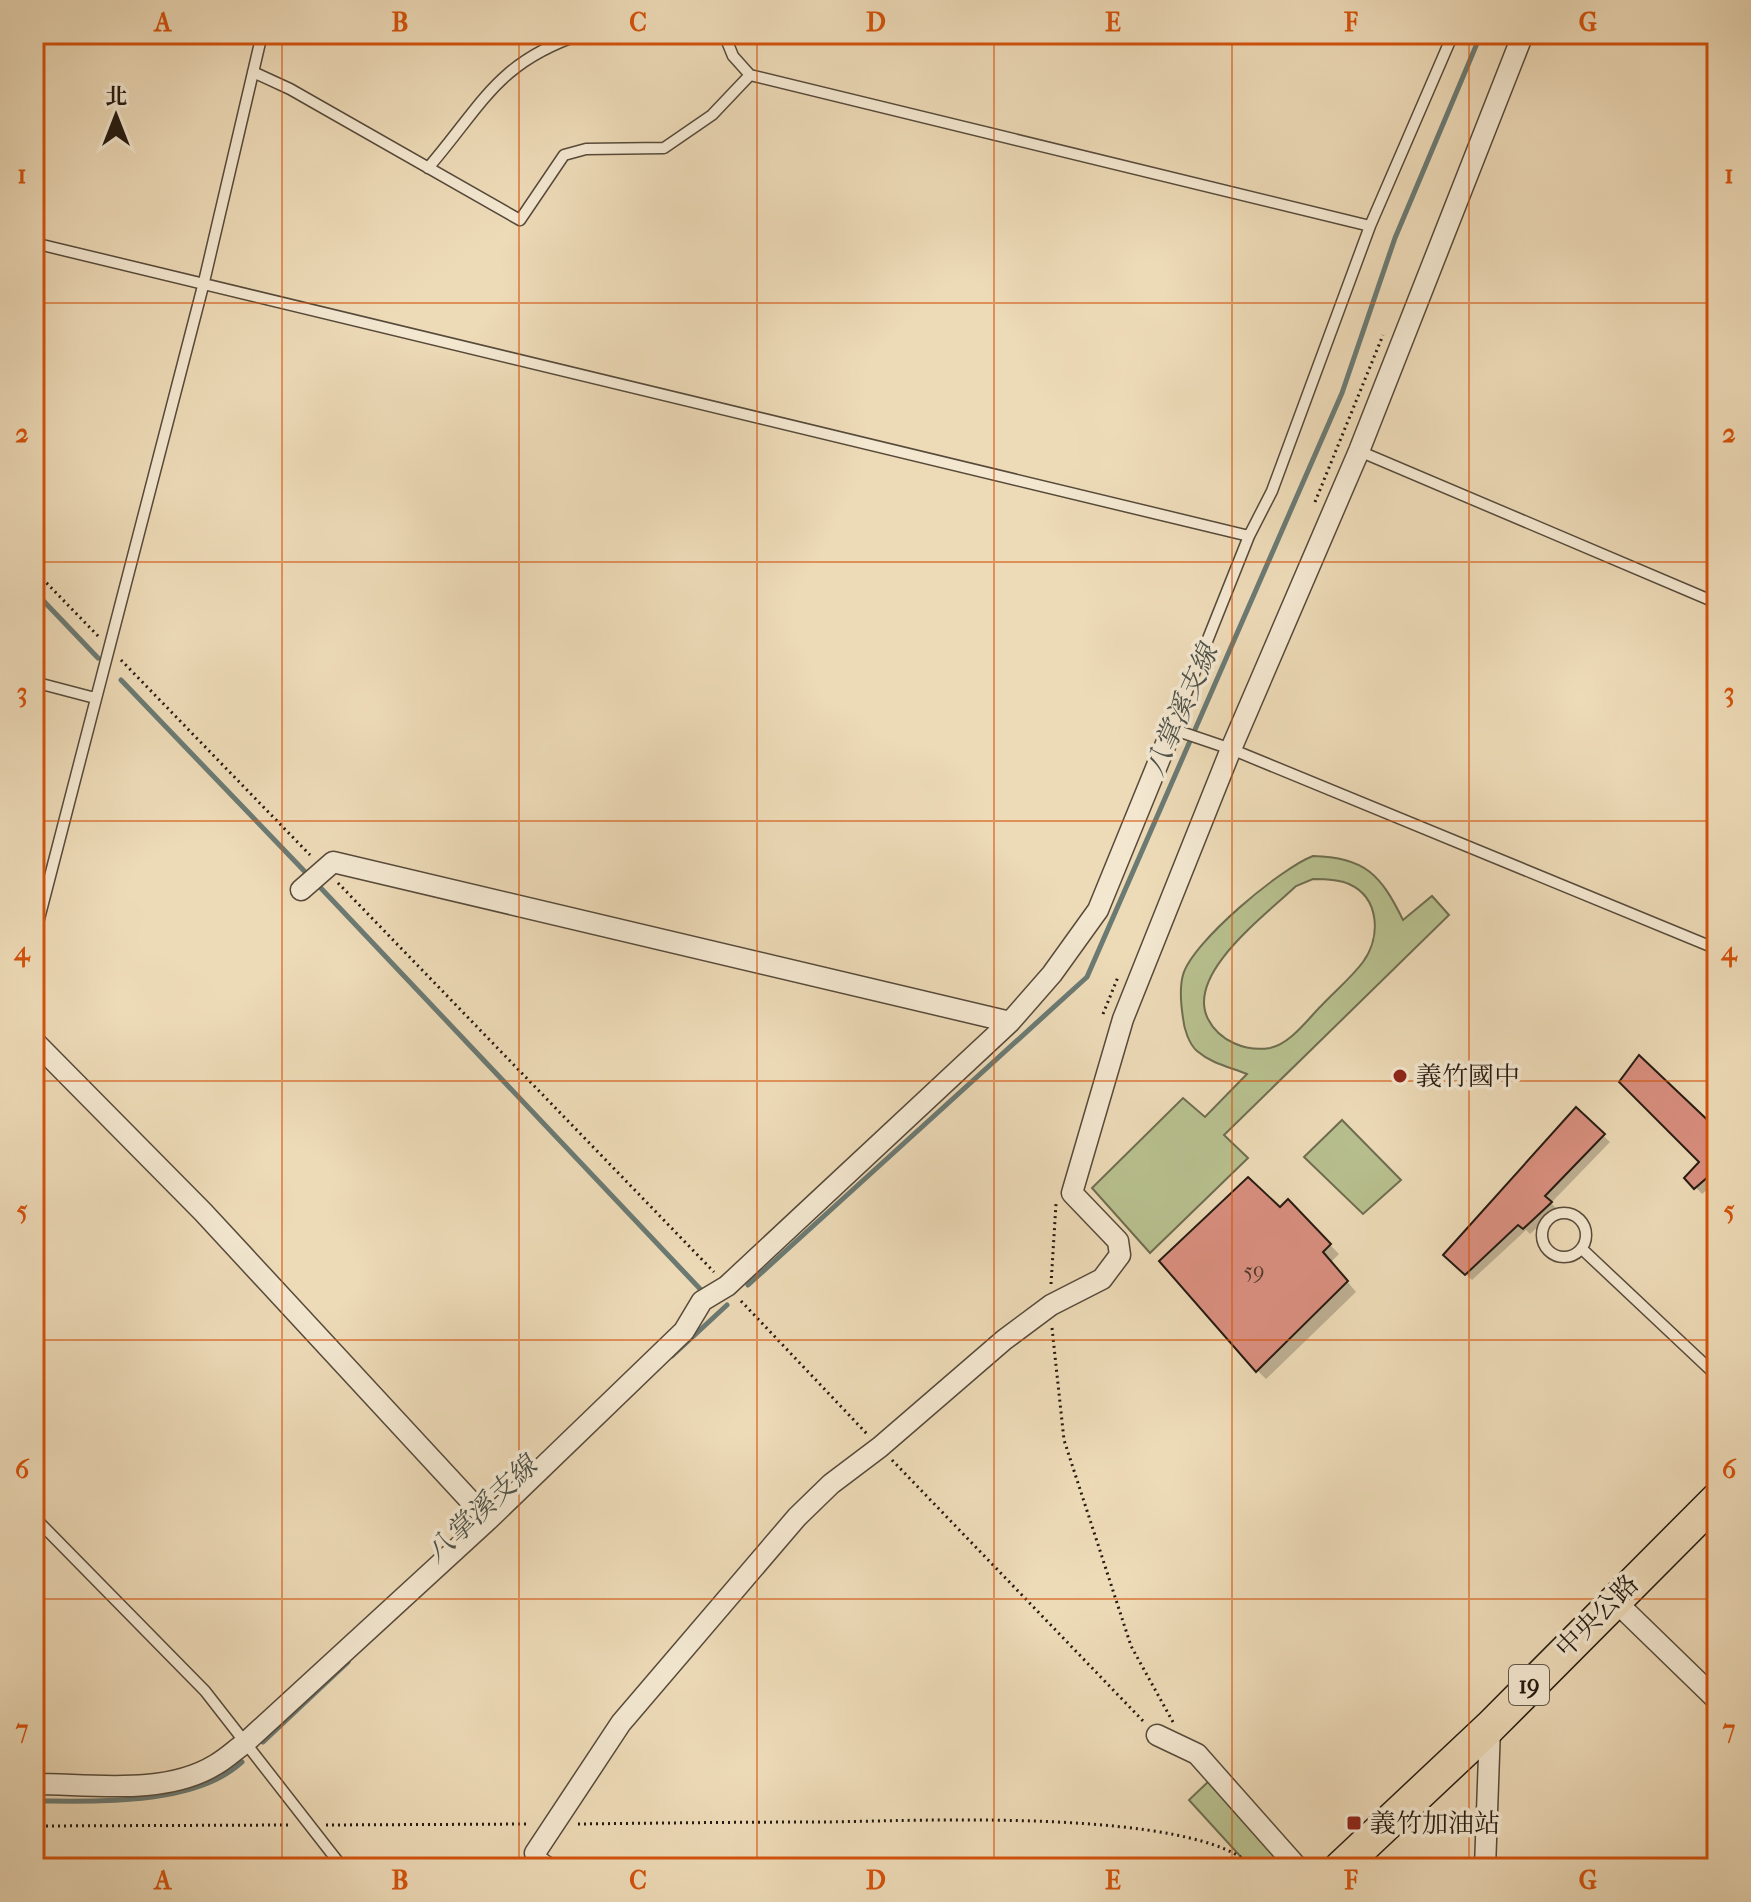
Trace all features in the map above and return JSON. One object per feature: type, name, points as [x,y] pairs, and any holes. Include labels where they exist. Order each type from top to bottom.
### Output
[{"type":"main road","name":"中央公路","points":[[1340,1868],[1490,1727],[1613,1599],[1717,1499]]},
{"type":"street","points":[[529,1860],[621,1723],[797,1517],[831,1484],[880,1447],[1039,1312],[1102,1279],[1120,1255],[1118,1241],[1072,1193],[1123,1019],[1231,749],[1359,451],[1523,34]]},
{"type":"street","points":[[34,1784],[155,1783],[187,1777],[214,1766],[245,1743],[488,1520],[684,1331],[702,1301],[724,1289],[1010,1022],[1052,974],[1098,910],[1177,730]]},
{"type":"street","points":[[312,879],[333,862],[1010,1022]]},
{"type":"street","points":[[34,1041],[203,1212],[488,1520]]},
{"type":"street","points":[[1613,1599],[1717,1700]]},
{"type":"street","points":[[1485,1868],[1490,1727]]},
{"type":"street","points":[[1157,1735],[1197,1754],[1298,1868]]},
{"type":"lane","points":[[34,938],[203,286],[262,34]]},
{"type":"lane","points":[[428,168],[498,79],[520,60],[582,34]]},
{"type":"lane","points":[[724,34],[733,56],[750,75],[1370,226]]},
{"type":"lane","points":[[1453,34],[1370,226],[1272,491],[1249,536],[1177,730],[1231,749],[1717,949]]},
{"type":"lane","points":[[253,72],[290,89],[520,220],[564,155],[586,149],[664,148],[712,115],[750,75]]},
{"type":"lane","points":[[34,243],[1249,536]]},
{"type":"lane","points":[[1359,451],[1717,603]]},
{"type":"lane","points":[[34,682],[95,698]]},
{"type":"lane","points":[[1555,1214],[1576,1216],[1586,1235],[1582,1249],[1569,1257],[1555,1256],[1541,1239],[1544,1224],[1555,1214]]},
{"type":"lane","points":[[1582,1249],[1717,1376]]},
{"type":"lane","points":[[34,1517],[205,1691],[343,1868]]},
{"type":"lane","points":[[529,1860],[557,1868]]},
{"type":"path","points":[[1313,505],[1385,329]]},
{"type":"path","points":[[34,570],[109,648],[312,879],[401,945],[724,1289],[1157,1735]]},
{"type":"path","points":[[34,1826],[1016,1820],[1103,1824],[1219,1845],[1246,1859],[1254,1868]]},
{"type":"green space","points":[[1313,856],[1331,857],[1359,865],[1379,880],[1403,920],[1432,896],[1449,915],[1224,1135],[1248,1158],[1150,1253],[1092,1188],[1183,1098],[1205,1117],[1247,1074],[1209,1059],[1192,1044],[1184,1027],[1183,975],[1190,961],[1220,926],[1260,890]],"holes":[[[1313,879],[1349,884],[1367,899],[1372,908],[1375,930],[1369,952],[1353,974],[1284,1042],[1261,1049],[1226,1039],[1208,1019],[1204,1002],[1208,983],[1232,946],[1249,929],[1296,886]]]},
{"type":"green space","points":[[1342,1120],[1401,1180],[1363,1214],[1304,1157]]},
{"type":"green space","points":[[1210,1780],[1291,1868],[1251,1868],[1189,1800]]},
{"type":"building","points":[[1639,1055],[1717,1129],[1717,1169],[1694,1189],[1684,1178],[1699,1162],[1619,1082]]},
{"type":"building","points":[[1576,1107],[1605,1134],[1545,1196],[1552,1202],[1523,1229],[1518,1225],[1465,1275],[1443,1255]]},
{"type":"building","points":[[1248,1177],[1280,1207],[1288,1199],[1331,1244],[1323,1252],[1348,1281],[1256,1372],[1159,1261]]},
{"type":"waterway","name":"八掌溪支線","points":[[748,1285],[1087,977],[1342,393],[1395,238],[1481,34]]},
{"type":"waterway","points":[[34,591],[98,658]]},
{"type":"waterway","points":[[121,680],[310,877]]},
{"type":"waterway","points":[[317,884],[703,1292]]},
{"type":"waterway","name":"八掌溪支線","points":[[672,1356],[727,1305]]},
{"type":"waterway","name":"八掌溪支線","points":[[263,1742],[348,1662]]},
{"type":"waterway","name":"八掌溪支線","points":[[34,1801],[115,1800],[172,1794],[198,1787],[242,1762]]},
{"type":"place","name":"義竹國中","points":[[1400,1076]]},
{"type":"place","name":"義竹加油站","points":[[1354,1823]]}]
